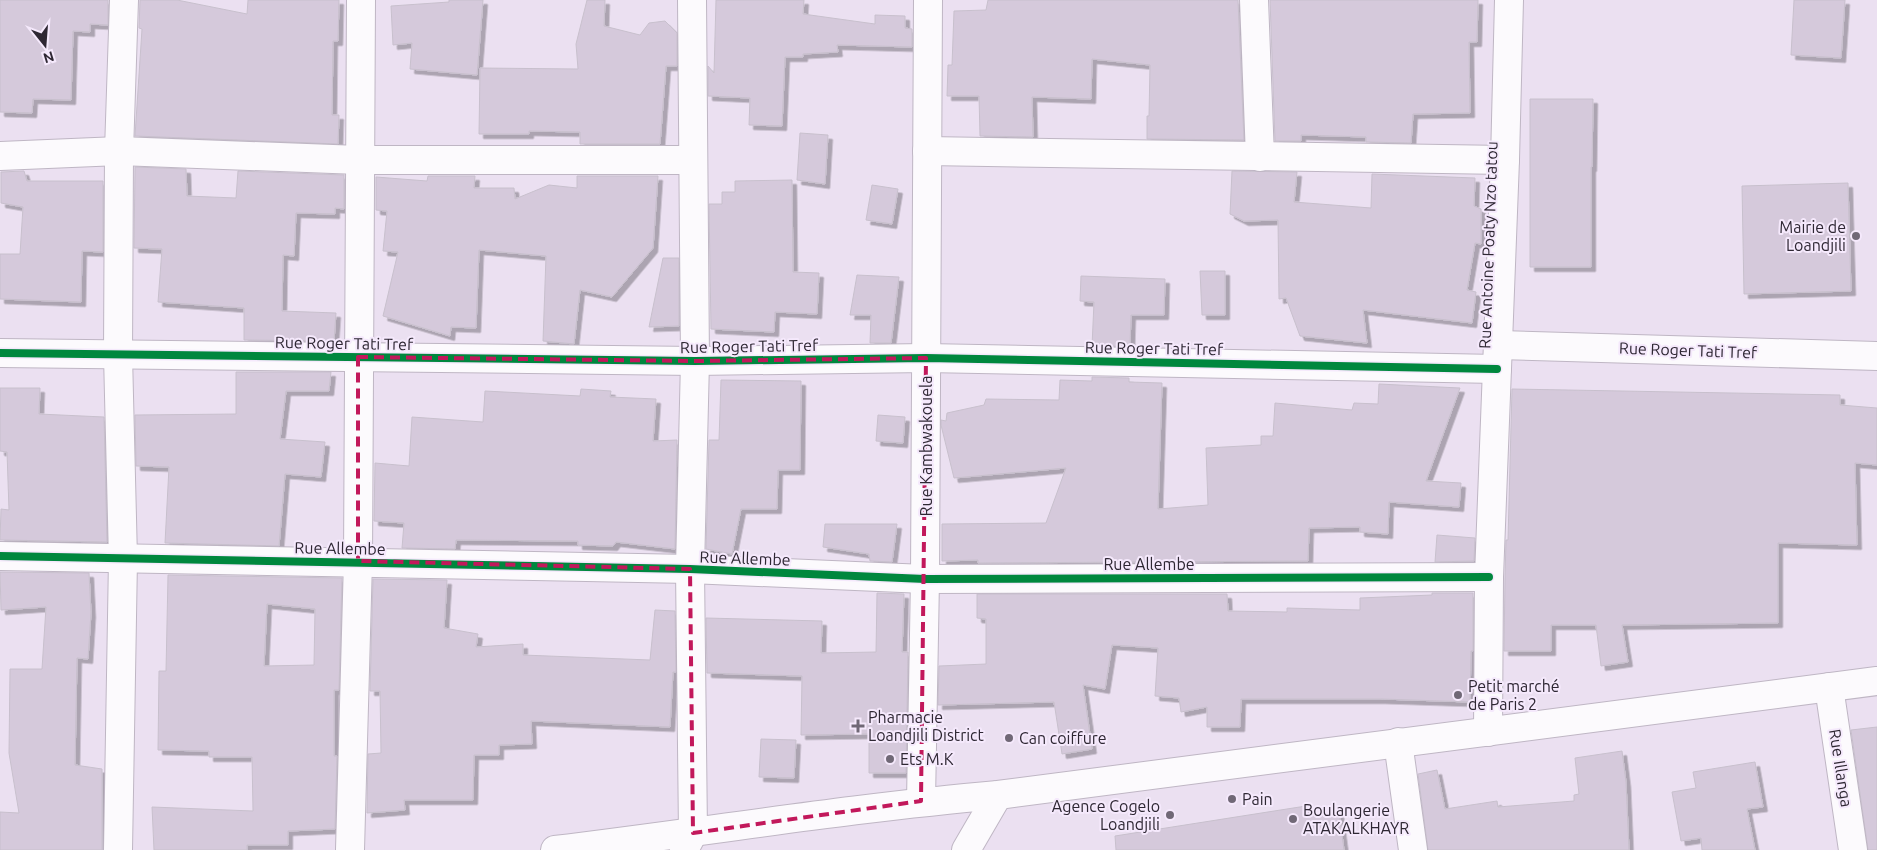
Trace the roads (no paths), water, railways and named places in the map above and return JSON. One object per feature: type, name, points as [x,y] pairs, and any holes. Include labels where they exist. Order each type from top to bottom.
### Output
[{"type":"main road","points":[[118,850],[123,559],[118,355],[124,0]]},
{"type":"main road","points":[[350,850],[358,562],[361,0]]},
{"type":"main road","points":[[688,842],[690,569],[695,361],[692,0]]},
{"type":"main road","name":"Rue Kambwakouela","points":[[922,801],[928,0]]},
{"type":"main road","points":[[1254,0],[1260,157]]},
{"type":"main road","name":"Rue Antoine Poaty Nzo tatou","points":[[1488,732],[1489,577],[1505,160],[1509,0]]},
{"type":"main road","points":[[0,156],[120,151],[359,160],[692,160]]},
{"type":"main road","points":[[927,151],[1505,160]]},
{"type":"main road","name":"Rue Roger Tati Tref","points":[[0,353],[695,361],[926,358],[1877,356]]},
{"type":"main road","name":"Rue Allembe","points":[[0,556],[690,569],[925,579],[1489,577]]},
{"type":"main road","points":[[555,850],[688,842],[922,801],[998,795],[1829,686],[1877,682]]},
{"type":"main road","name":"Rue Illanga","points":[[1829,686],[1853,850]]},
{"type":"main road","points":[[1398,742],[1413,850]]},
{"type":"main road","points":[[966,850],[998,795]]},
{"type":"place","name":"Mairie de Loandjili","points":[[1856,236]]},
{"type":"place","name":"Petit marché de Paris 2","points":[[1458,695]]},
{"type":"place","name":"Pharmacie Loandjili District","points":[[858,726]]},
{"type":"place","name":"Can coiffure","points":[[1009,738]]},
{"type":"place","name":"Ets M.K","points":[[890,759]]},
{"type":"place","name":"Pain","points":[[1232,799]]},
{"type":"place","name":"Agence Cogelo Loandjili","points":[[1170,815]]},
{"type":"place","name":"Boulangerie ATAKALKHAYR","points":[[1293,819]]}]
